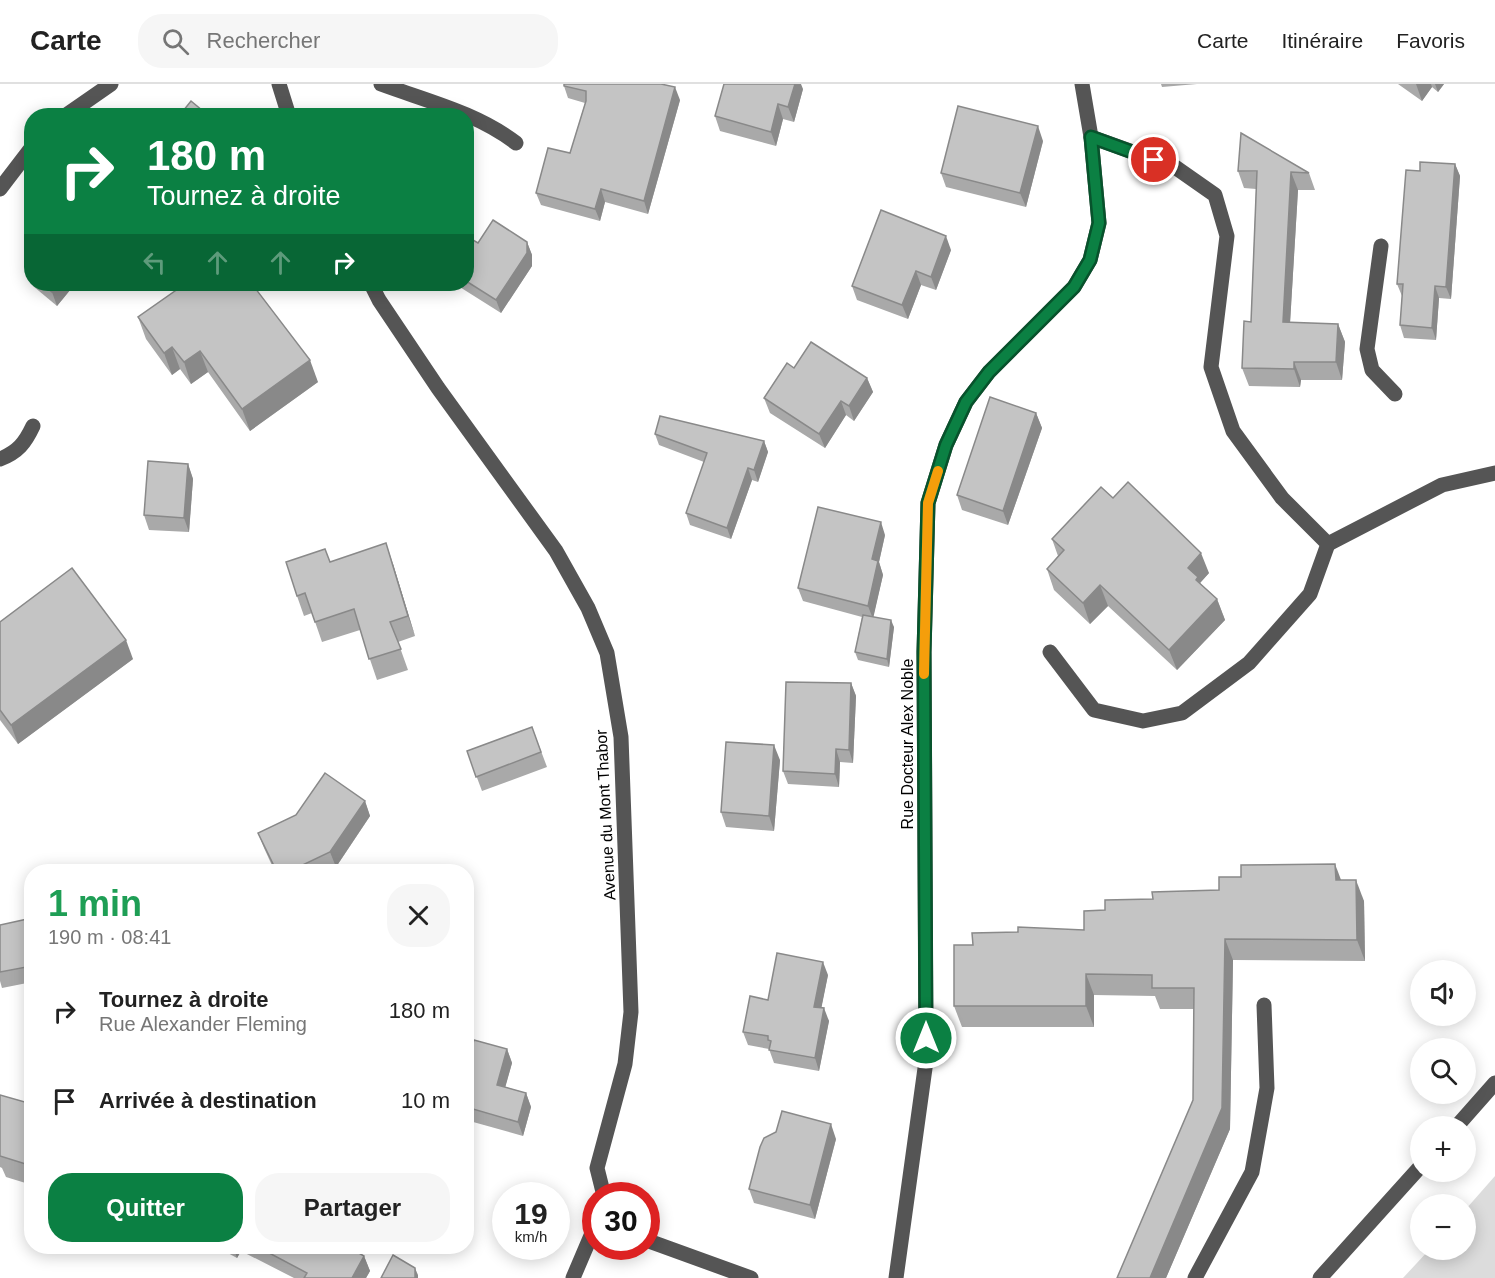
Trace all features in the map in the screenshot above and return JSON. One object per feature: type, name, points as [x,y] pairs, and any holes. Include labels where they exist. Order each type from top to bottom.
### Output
[{"type":"street","points":[[76,108],[111,84]]},
{"type":"street","points":[[279,84],[287,108]]},
{"type":"street","points":[[381,84],[448,108]]},
{"type":"street","name":"Rue Docteur Alex Noble","points":[[896,1278],[926,1061],[924,652],[928,503],[946,445],[966,402],[989,372],[1074,287],[1090,260],[1099,223],[1091,137],[1082,84]]},
{"type":"street","points":[[474,117],[497,128],[516,143]]},
{"type":"street","points":[[1091,137],[1175,167],[1215,195],[1227,236],[1211,367],[1233,431],[1282,498],[1328,544]]},
{"type":"street","points":[[0,189],[5,175],[24,155]]},
{"type":"street","points":[[1381,246],[1367,349],[1372,370],[1395,394]]},
{"type":"street","name":"Avenue du Mont Thabor","points":[[374,291],[438,388],[556,551],[588,608],[607,653],[621,737],[631,1012],[625,1064],[597,1168],[600,1182]]},
{"type":"street","points":[[0,459],[12,454],[25,443],[33,426]]},
{"type":"street","points":[[1050,652],[1094,710],[1143,721],[1182,713],[1249,663],[1310,594],[1328,544],[1442,485],[1495,473]]},
{"type":"street","points":[[1195,1278],[1252,1172],[1267,1088],[1264,1005]]},
{"type":"street","points":[[1466,1116],[1495,1083]]},
{"type":"street","points":[[1320,1278],[1410,1178]]},
{"type":"street","points":[[660,1245],[751,1278]]},
{"type":"street","points":[[573,1278],[582,1257]]},
{"type":"shaded area","points":[[1495,1176],[1495,1278],[1403,1278],[1420,1260],[1476,1260],[1476,1198]]},
{"type":"building","points":[[564,84],[661,84],[675,87],[644,201],[601,189],[595,209],[536,193],[548,148],[570,153],[586,101],[586,91],[564,86]]},
{"type":"building","points":[[724,84],[795,84],[788,107],[778,104],[771,132],[715,116]]},
{"type":"building","points":[[191,101],[199,108],[185,108]]},
{"type":"building","points":[[958,106],[1038,126],[1020,193],[941,173]]},
{"type":"building","points":[[1241,133],[1309,173],[1291,172],[1283,322],[1338,324],[1336,362],[1294,362],[1294,369],[1242,368],[1244,321],[1251,322],[1257,171],[1238,171]]},
{"type":"building","points":[[1420,162],[1455,164],[1446,287],[1435,286],[1432,328],[1400,325],[1403,284],[1397,284],[1406,170],[1420,171]]},
{"type":"building","points":[[881,210],[946,236],[931,277],[916,271],[902,305],[852,286]]},
{"type":"building","points":[[493,220],[527,242],[527,253],[496,300],[474,286],[474,241],[478,243]]},
{"type":"building","points":[[175,291],[257,291],[310,360],[242,409],[200,351],[184,362],[172,347],[164,353],[138,317]]},
{"type":"building","points":[[811,342],[867,378],[849,406],[841,401],[819,434],[764,398],[787,363],[794,368]]},
{"type":"building","points":[[990,397],[1036,413],[1003,511],[957,495]]},
{"type":"building","points":[[660,416],[764,441],[754,470],[748,468],[727,528],[686,513],[707,453],[655,434]]},
{"type":"building","points":[[148,461],[188,464],[184,518],[144,515]]},
{"type":"building","points":[[1128,482],[1201,553],[1188,568],[1198,577],[1196,580],[1217,599],[1169,650],[1100,585],[1083,603],[1047,569],[1064,550],[1052,539],[1101,487],[1113,498]]},
{"type":"building","points":[[818,507],[881,522],[872,559],[878,561],[868,606],[798,588]]},
{"type":"building","points":[[386,543],[408,616],[390,622],[401,649],[369,659],[354,609],[315,622],[305,593],[297,596],[286,562],[325,549],[330,562]]},
{"type":"building","points":[[72,568],[126,640],[11,725],[0,710],[0,622]]},
{"type":"building","points":[[863,615],[891,620],[887,659],[855,652]]},
{"type":"building","points":[[786,682],[851,683],[849,750],[836,749],[835,774],[783,771]]},
{"type":"building","points":[[532,727],[541,752],[476,777],[467,751]]},
{"type":"building","points":[[726,742],[774,745],[769,816],[721,812]]},
{"type":"building","points":[[325,773],[365,801],[330,852],[305,864],[273,864],[258,833],[296,815]]},
{"type":"building","points":[[1335,864],[1336,880],[1356,880],[1357,940],[1225,939],[1222,1108],[1150,1278],[1117,1278],[1193,1100],[1194,988],[1152,988],[1152,975],[1086,974],[1086,1006],[954,1006],[954,945],[973,945],[972,933],[1018,932],[1018,927],[1084,930],[1084,911],[1105,910],[1105,900],[1153,899],[1152,892],[1219,890],[1219,877],[1241,877],[1241,865]]},
{"type":"building","points":[[24,920],[24,968],[0,972],[0,925]]},
{"type":"building","points":[[777,953],[823,962],[814,1007],[824,1008],[815,1058],[769,1050],[771,1041],[768,1040],[768,1036],[743,1032],[750,996],[768,1000]]},
{"type":"building","points":[[474,1040],[507,1049],[497,1085],[526,1093],[518,1122],[474,1109]]},
{"type":"building","points":[[0,1095],[24,1102],[24,1164],[0,1156]]},
{"type":"building","points":[[782,1111],[831,1124],[810,1205],[749,1189],[760,1147],[764,1138],[776,1132]]},
{"type":"building","points":[[271,1254],[361,1254],[364,1256],[352,1278],[304,1278],[307,1273]]},
{"type":"building","points":[[393,1255],[415,1268],[415,1278],[381,1278]]},
{"type":"slow traffic","points":[[924,674],[928,503],[938,471]]},
{"type":"route","points":[[926,1038],[924,652],[928,503],[946,445],[966,402],[989,372],[1074,287],[1090,260],[1099,223],[1091,137],[1154,160]]}]
